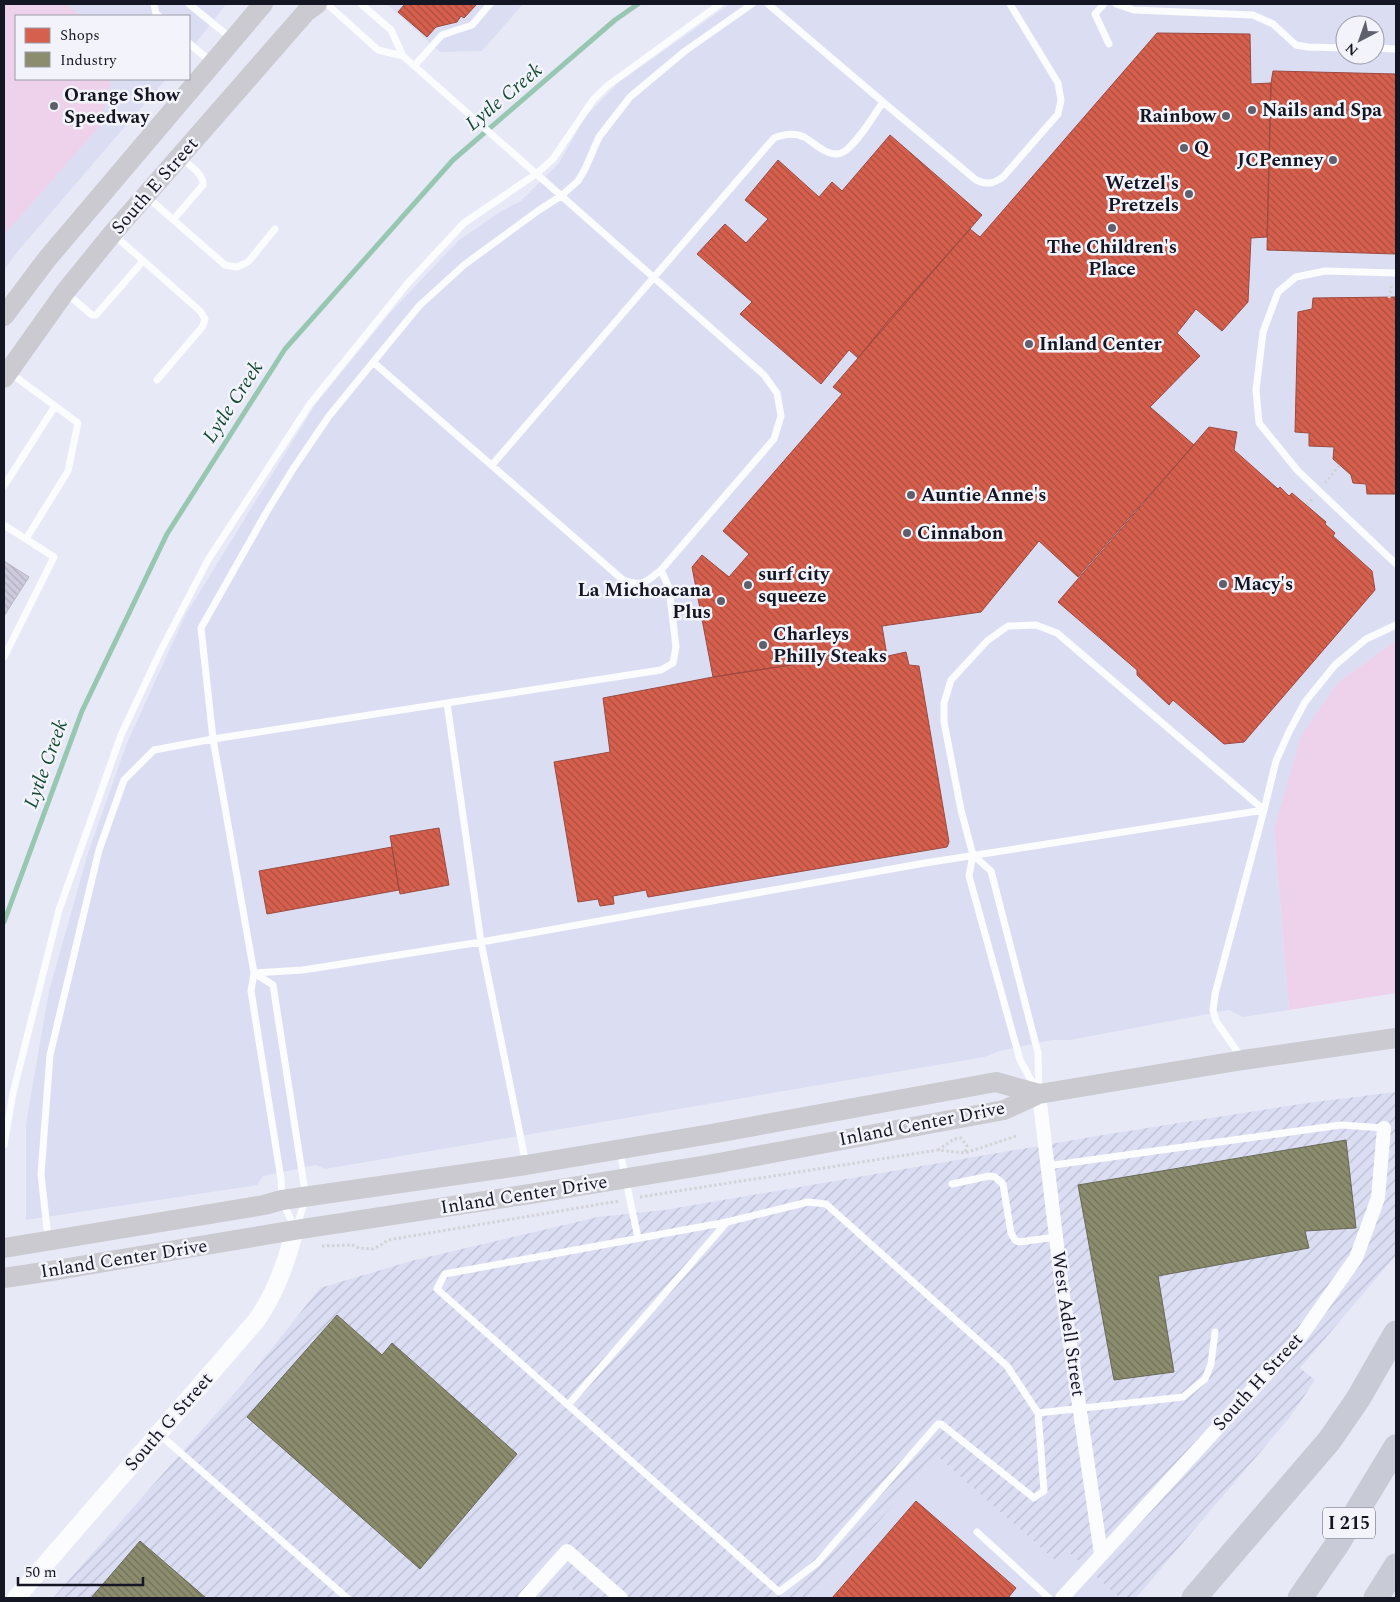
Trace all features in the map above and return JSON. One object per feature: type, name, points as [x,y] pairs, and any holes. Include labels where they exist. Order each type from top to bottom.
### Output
[{"type":"highway","points":[[1194,1598],[1330,1441],[1358,1399],[1396,1333]]},
{"type":"highway","name":"I 215","points":[[1300,1598],[1336,1546],[1396,1447]]},
{"type":"highway","points":[[1211,1598],[1283,1513],[1303,1473]]},
{"type":"highway","points":[[1376,1598],[1396,1566]]},
{"type":"main road","name":"South E Street","points":[[4,316],[47,259],[263,4]]},
{"type":"main road","name":"South E Street","points":[[6,374],[65,292],[112,234],[306,12],[317,4]]},
{"type":"main road","name":"Inland Center Drive","points":[[4,1278],[712,1164],[1004,1110],[1039,1094],[1243,1060],[1396,1038]]},
{"type":"main road","name":"Inland Center Drive","points":[[4,1248],[264,1205],[282,1200],[526,1165],[996,1082],[1039,1094]]},
{"type":"street","name":"West Adell Street","points":[[1039,1094],[1056,1237],[1101,1554]]},
{"type":"street","name":"South H Street","points":[[1062,1598],[1298,1340],[1356,1258],[1378,1198],[1384,1128]]},
{"type":"street","name":"South G Street","points":[[16,1598],[256,1321],[267,1305],[279,1281],[296,1230]]},
{"type":"street","points":[[525,1598],[566,1551],[621,1598]]},
{"type":"lane","points":[[189,4],[232,39]]},
{"type":"lane","points":[[327,4],[378,50],[404,56]]},
{"type":"lane","points":[[361,4],[391,30],[404,56],[414,66],[764,375],[777,393],[781,416],[774,439],[661,570],[646,582],[636,585],[623,580],[373,362]]},
{"type":"lane","points":[[414,66],[442,35],[472,25],[490,4]]},
{"type":"lane","points":[[4,1145],[13,1094],[59,910],[121,735],[161,650],[208,560],[310,404],[408,283],[464,223],[536,174],[553,159],[593,100],[607,86],[720,4]]},
{"type":"lane","points":[[296,1230],[282,1200],[281,1179],[251,991],[254,973],[213,740],[201,628],[293,468],[329,416],[419,306],[464,265],[561,196],[578,181],[585,170],[599,137],[630,97],[685,51],[752,4]]},
{"type":"lane","points":[[768,4],[976,180],[984,184],[993,184],[1003,177],[1058,114],[1061,100],[1058,83],[1010,4]]},
{"type":"lane","points":[[1104,4],[1095,14],[1110,44]]},
{"type":"lane","points":[[1116,4],[1134,10],[1254,14],[1273,24],[1296,45],[1335,48]]},
{"type":"lane","points":[[190,44],[212,64]]},
{"type":"lane","points":[[492,465],[774,138],[784,134],[794,134],[804,137],[823,150],[835,153],[845,152],[883,102]]},
{"type":"lane","points":[[173,220],[203,185],[204,181],[180,157]]},
{"type":"lane","points":[[146,196],[225,265],[237,267],[248,262],[275,230]]},
{"type":"lane","points":[[112,234],[195,307],[204,318],[203,326],[157,380]]},
{"type":"lane","points":[[65,292],[92,315],[96,315],[144,261]]},
{"type":"lane","points":[[1396,272],[1325,271],[1296,277],[1278,292],[1263,332],[1256,390],[1260,423],[1298,471],[1396,564]]},
{"type":"lane","points":[[6,374],[78,423],[68,470],[26,539]]},
{"type":"lane","points":[[4,486],[55,406]]},
{"type":"lane","points":[[4,525],[54,557],[4,657]]},
{"type":"lane","points":[[48,1241],[41,1174],[50,1055],[99,850],[124,780],[154,750],[447,702],[661,670],[673,663],[676,647],[669,588],[661,570]]},
{"type":"lane","points":[[1039,1094],[1020,1060],[969,876],[973,855],[961,810],[944,722],[944,703],[951,680],[987,641],[1008,626],[1036,625],[1057,633],[1264,810]]},
{"type":"lane","points":[[1243,1060],[1216,1021],[1213,1010],[1215,994],[1276,761],[1305,702],[1335,665],[1366,639],[1396,626]]},
{"type":"lane","points":[[447,702],[481,942],[526,1165]]},
{"type":"lane","points":[[254,973],[303,970],[481,942],[973,855],[1264,810]]},
{"type":"lane","points":[[973,855],[991,871],[1038,1053],[1039,1094]]},
{"type":"lane","points":[[254,973],[273,985],[306,1198],[296,1230]]},
{"type":"lane","points":[[1047,1166],[1341,1125],[1384,1128]]},
{"type":"lane","points":[[620,1149],[638,1238]]},
{"type":"lane","points":[[952,1184],[989,1176],[995,1177],[1002,1184],[1011,1233],[1015,1240],[1019,1242],[1056,1237]]},
{"type":"lane","points":[[808,1202],[826,1204],[1008,1366],[1038,1413],[1044,1491],[1034,1498],[941,1424],[938,1424],[817,1563],[779,1592],[437,1289],[445,1274],[727,1222],[808,1202]]},
{"type":"lane","points":[[568,1405],[727,1222]]},
{"type":"lane","points":[[4,1240],[4,1248]]},
{"type":"lane","points":[[1038,1413],[1182,1397],[1205,1378],[1211,1364],[1215,1332]]},
{"type":"lane","points":[[159,1434],[347,1598]]},
{"type":"lane","points":[[977,1532],[1049,1598]]},
{"type":"path","points":[[319,1246],[352,1245],[373,1249],[388,1240],[630,1199],[938,1150],[965,1153],[1016,1136]]},
{"type":"path","points":[[938,1150],[954,1139],[961,1138],[967,1146],[965,1153]]},
{"type":"shaded area","name":"Orange Show Speedway","points":[[4,4],[226,4],[190,51],[190,15],[15,15],[15,80],[165,80],[18,251],[4,270]]},
{"type":"shaded area","name":"Orange Show Speedway","points":[[4,4],[67,4],[79,15],[15,15],[15,80],[110,80],[99,127],[4,235]]},
{"type":"shaded area","points":[[387,4],[523,4],[482,51],[440,52]]},
{"type":"shaded area","points":[[730,4],[1396,4],[1396,640],[1337,683],[1274,829],[1289,1010],[1243,1017],[1229,1010],[1070,1040],[1052,1040],[999,1051],[984,1057],[325,1169],[316,1165],[263,1176],[257,1185],[26,1220],[26,1124],[49,991],[88,853],[127,743],[186,614],[315,405],[391,312],[459,240],[500,212],[521,201],[559,163],[585,117],[618,83]]},
{"type":"shaded area","points":[[1396,640],[1396,993],[1289,1010],[1274,829],[1301,736],[1337,683]]},
{"type":"shaded area","points":[[1396,1092],[1396,1255],[1300,1368],[1315,1380],[1290,1417],[1136,1598],[1120,1598],[1066,1550],[1056,1561],[937,1456],[811,1598],[582,1598],[568,1586],[557,1598],[53,1598],[254,1371],[320,1288],[411,1261],[598,1217],[665,1210],[1109,1134],[1307,1103]]},
{"type":"shaded area","points":[[937,1456],[1056,1561],[1066,1550],[1120,1598],[811,1598]]},
{"type":"shaded area","points":[[568,1586],[582,1598],[557,1598]]},
{"type":"building: Shops","points":[[405,4],[477,4],[464,18],[461,16],[457,22],[436,27],[427,37],[398,12]]},
{"type":"building: Shops","name":"Inland Center","points":[[1157,33],[1250,34],[1251,84],[1271,83],[1267,237],[1251,238],[1248,302],[1222,331],[1196,309],[1177,333],[1200,356],[1150,407],[1194,445],[1078,577],[1039,541],[981,612],[882,626],[886,650],[713,677],[692,567],[702,555],[729,577],[749,554],[723,531],[842,394],[833,387],[887,322],[970,229],[980,237]]},
{"type":"building: Shops","name":"JCPenney","points":[[1273,71],[1396,74],[1396,254],[1267,250],[1271,83]]},
{"type":"building: Shops","points":[[890,135],[982,215],[858,358],[849,350],[821,384],[740,314],[752,302],[697,254],[725,224],[746,243],[768,219],[745,200],[778,160],[819,197],[832,182],[842,191]]},
{"type":"building: Shops","points":[[1396,297],[1396,494],[1367,494],[1366,484],[1353,483],[1351,475],[1333,459],[1334,447],[1309,446],[1309,433],[1295,432],[1298,312],[1312,309],[1313,298]]},
{"type":"building: Shops","name":"Macy's","points":[[1209,427],[1237,432],[1234,450],[1278,489],[1280,487],[1289,496],[1292,493],[1326,522],[1325,524],[1335,533],[1333,536],[1372,571],[1375,590],[1244,742],[1224,744],[1173,700],[1169,705],[1137,675],[1137,670],[1058,602]]},
{"type":"building: Shops","points":[[886,650],[888,656],[906,652],[909,665],[919,666],[949,842],[947,847],[648,897],[646,890],[613,896],[614,904],[600,906],[598,899],[578,902],[554,762],[610,752],[603,698],[713,677]]},
{"type":"building: Shops","points":[[439,828],[449,885],[400,894],[390,836]]},
{"type":"building: Shops","points":[[392,847],[399,890],[267,914],[259,871]]},
{"type":"building: Shops","points":[[916,1501],[1016,1588],[1008,1598],[832,1598]]},
{"type":"building: Industry","points":[[1346,1140],[1356,1228],[1305,1231],[1309,1248],[1158,1276],[1174,1372],[1114,1380],[1078,1185]]},
{"type":"building: Industry","points":[[337,1315],[382,1355],[392,1343],[517,1454],[420,1569],[247,1417]]},
{"type":"building: Industry","points":[[140,1541],[206,1598],[91,1598]]},
{"type":"building: Other","points":[[4,561],[29,577],[4,616]]},
{"type":"waterway","name":"Lytle Creek","points":[[4,922],[82,711],[167,534],[285,349],[453,160],[615,20],[638,4]]},
{"type":"place","name":"Orange Show Speedway","points":[[54,106]]},
{"type":"place","name":"Nails and Spa","points":[[1252,110]]},
{"type":"place","name":"Rainbow","points":[[1226,116]]},
{"type":"place","name":"Q","points":[[1184,148]]},
{"type":"place","name":"JCPenney","points":[[1333,160]]},
{"type":"place","name":"Wetzel's Pretzels","points":[[1189,194]]},
{"type":"place","name":"The Children's Place","points":[[1112,228]]},
{"type":"place","name":"Inland Center","points":[[1029,344]]},
{"type":"place","name":"Auntie Anne's","points":[[911,495]]},
{"type":"place","name":"Cinnabon","points":[[907,533]]},
{"type":"place","name":"Macy's","points":[[1223,584]]},
{"type":"place","name":"surf city squeeze","points":[[748,585]]},
{"type":"place","name":"La Michoacana Plus","points":[[721,601]]},
{"type":"place","name":"Charleys Philly Steaks","points":[[763,645]]}]
